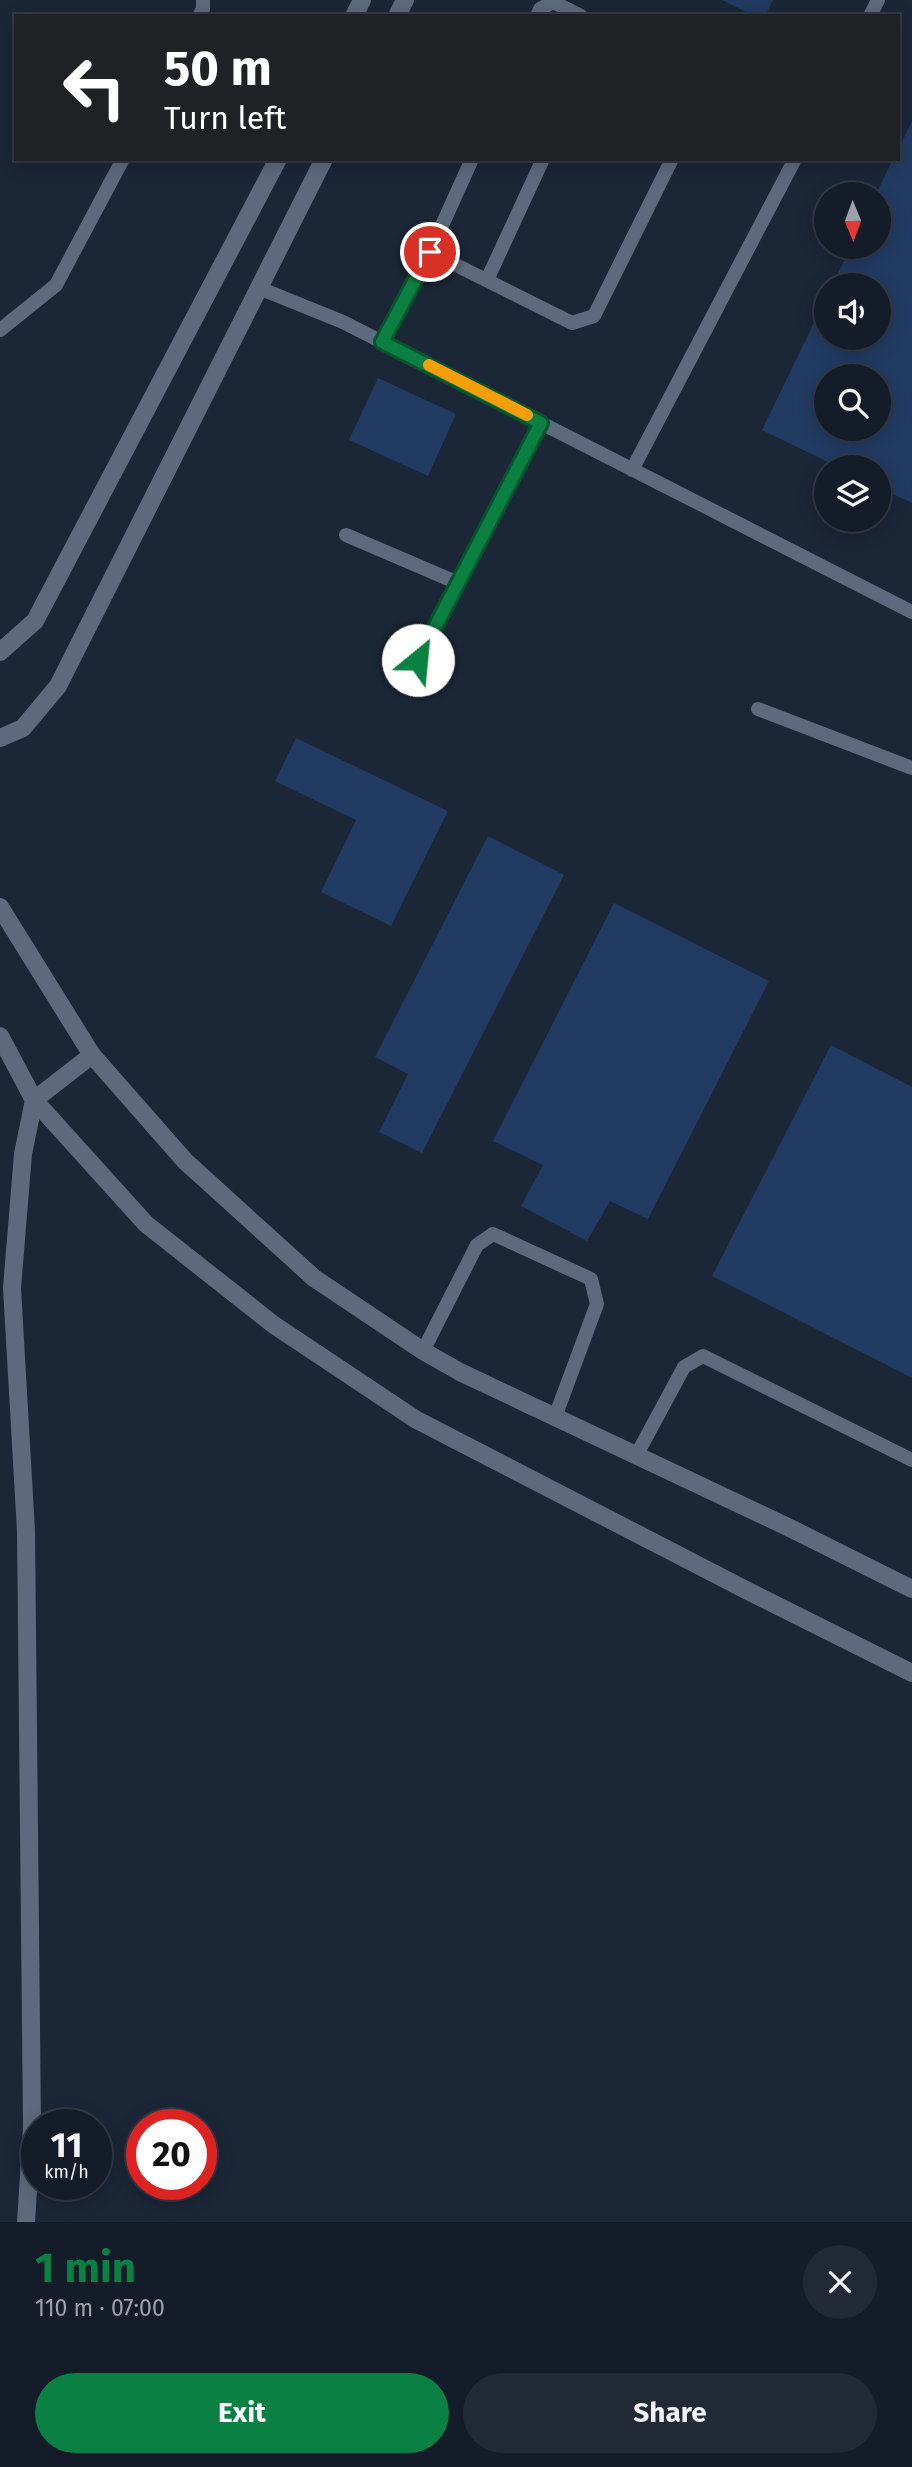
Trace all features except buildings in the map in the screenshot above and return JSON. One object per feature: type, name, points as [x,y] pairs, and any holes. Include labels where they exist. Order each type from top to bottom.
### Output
[{"type":"street","points":[[0,652],[35,621],[277,161]]},
{"type":"street","points":[[0,738],[23,728],[58,686],[323,161]]},
{"type":"street","points":[[0,907],[92,1055],[185,1161],[314,1278],[423,1351],[460,1372],[912,1589]]},
{"type":"street","points":[[0,1036],[34,1100],[146,1224],[274,1325],[415,1419],[912,1673]]},
{"type":"street","points":[[26,2222],[32,2126],[26,1531],[12,1288],[23,1154],[34,1100],[92,1055]]},
{"type":"lane","points":[[538,14],[540,9],[553,2],[577,14]]},
{"type":"lane","points":[[0,330],[56,285],[122,161]]},
{"type":"lane","points":[[382,342],[430,252],[471,161]]},
{"type":"lane","points":[[487,280],[542,161]]},
{"type":"lane","points":[[430,252],[572,323],[594,316],[671,161]]},
{"type":"lane","points":[[632,470],[794,161]]},
{"type":"lane","points":[[259,288],[343,322],[912,612]]},
{"type":"lane","points":[[418,660],[541,423]]},
{"type":"lane","points":[[346,535],[458,583]]},
{"type":"lane","points":[[758,709],[912,768]]},
{"type":"lane","points":[[423,1351],[477,1245],[493,1234],[591,1279],[597,1304],[555,1417]]},
{"type":"lane","points":[[636,1455],[684,1367],[703,1356],[912,1460]]},
{"type":"slow traffic","points":[[429,365],[527,415]]},
{"type":"route","points":[[418,660],[541,423],[382,342],[430,252]]}]
